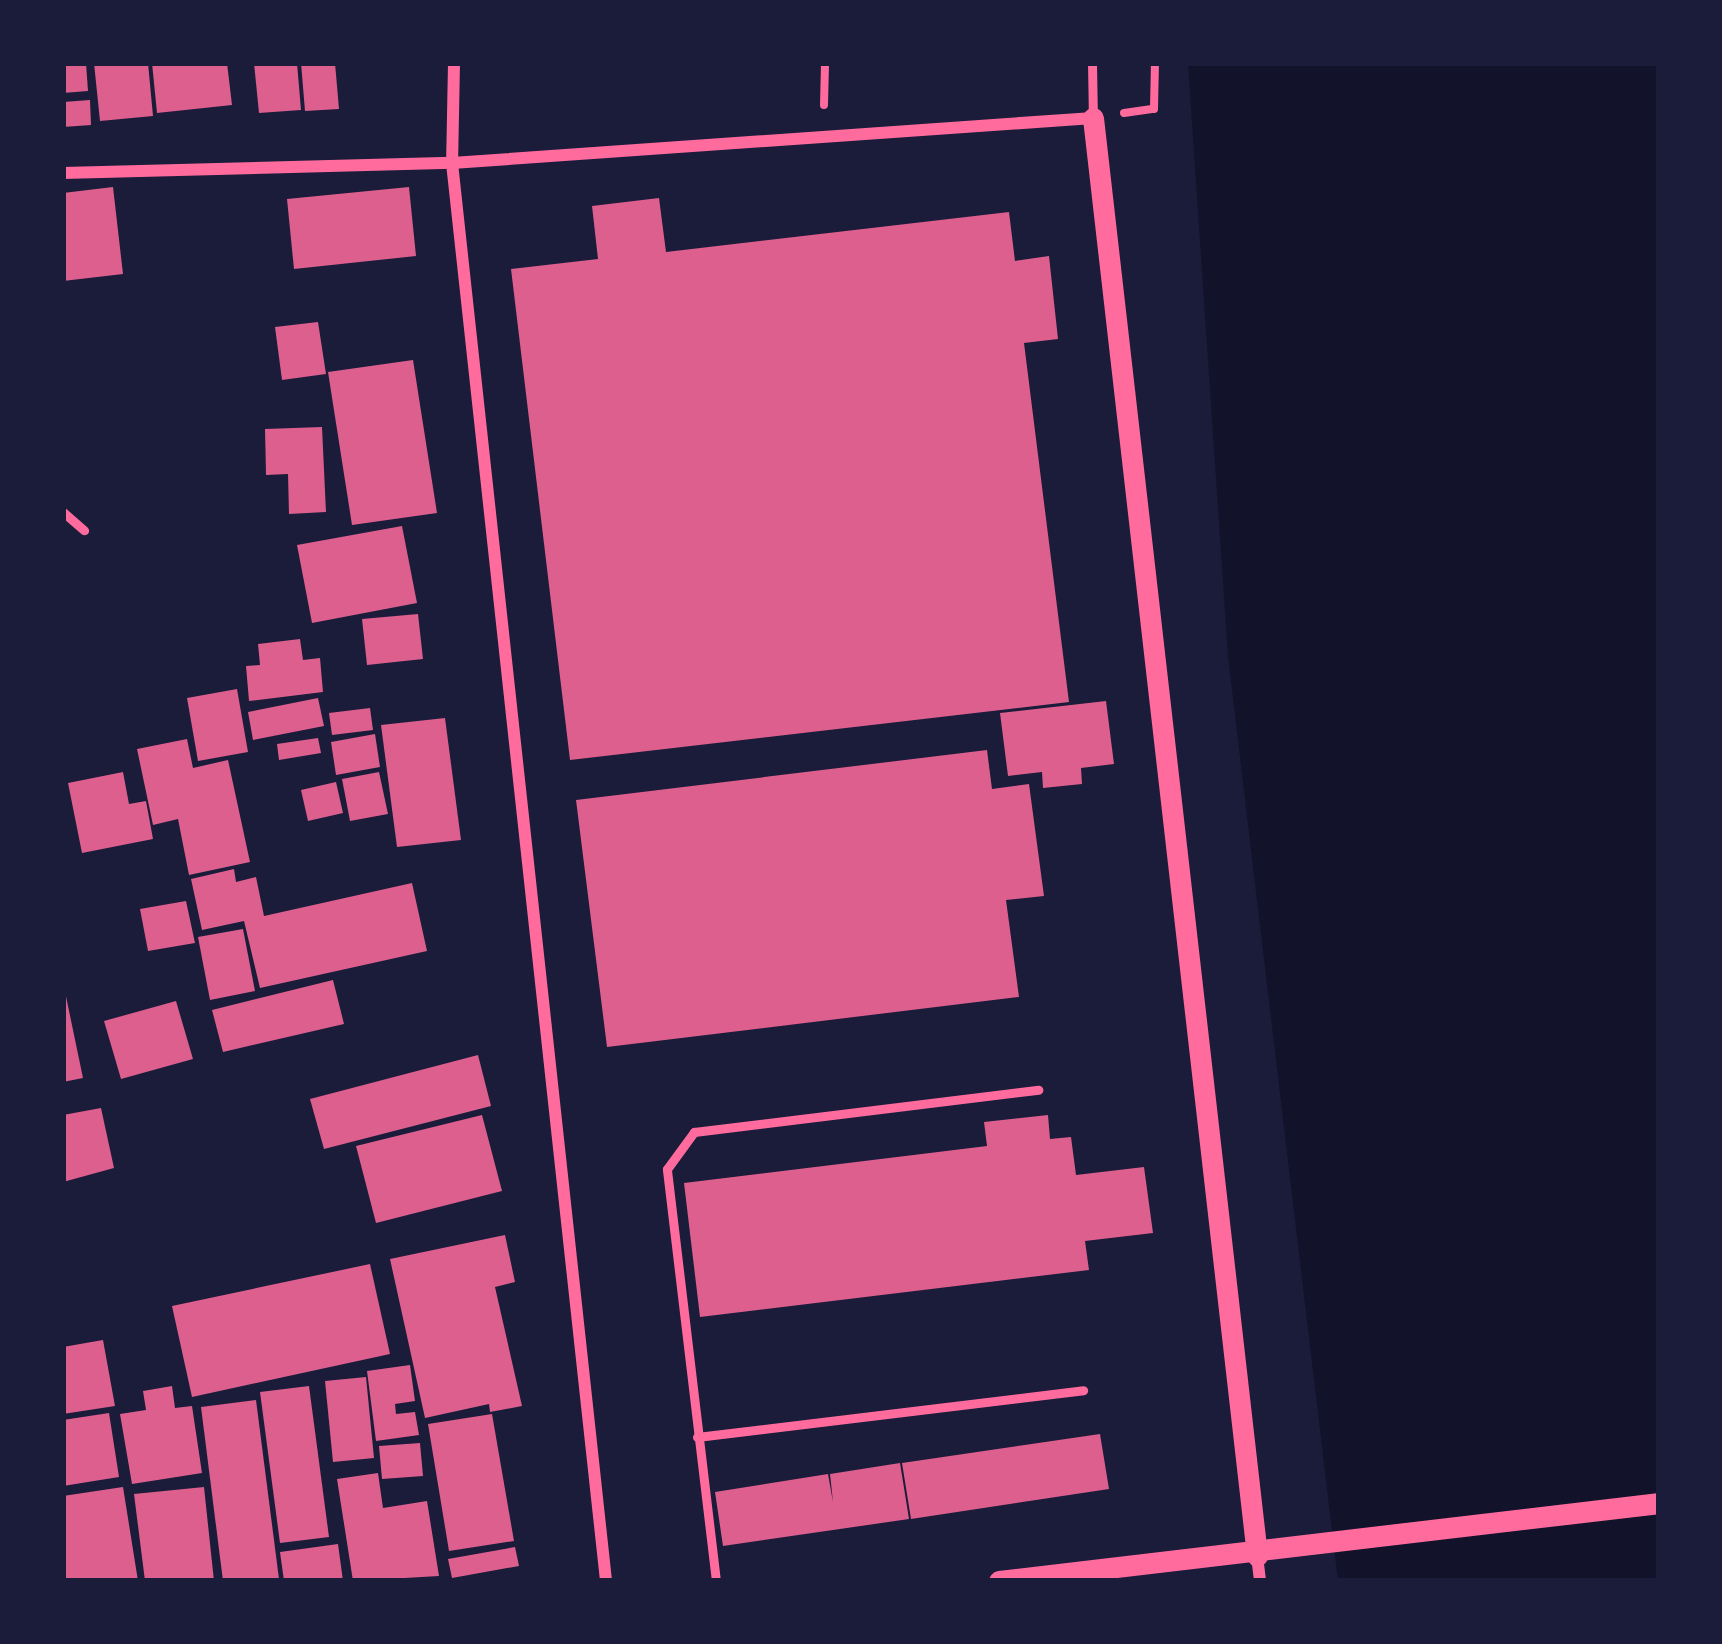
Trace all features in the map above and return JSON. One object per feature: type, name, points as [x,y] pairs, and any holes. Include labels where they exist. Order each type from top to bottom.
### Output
[{"type":"street","points":[[454,63],[452,163],[606,1581]]},
{"type":"street","points":[[63,173],[452,163],[1093,118],[1260,1581]]},
{"type":"street","points":[[1000,1581],[1257,1556],[1659,1503]]},
{"type":"lane","points":[[1092,63],[1093,118]]},
{"type":"lane","points":[[63,512],[83,530]]},
{"type":"lane","points":[[716,1581],[667,1168],[694,1132],[1038,1090]]},
{"type":"lane","points":[[698,1437],[1083,1390]]},
{"type":"path","points":[[1154,109],[1155,63]]},
{"type":"shaded area","points":[[1188,63],[1659,63],[1659,1581],[1338,1581],[1228,656]]},
{"type":"building","points":[[63,63],[86,63],[88,91],[63,93]]},
{"type":"building","points":[[94,63],[148,63],[153,116],[100,121]]},
{"type":"building","points":[[152,63],[227,63],[232,105],[157,113]]},
{"type":"building","points":[[254,63],[297,63],[301,110],[259,113]]},
{"type":"building","points":[[301,63],[335,63],[339,109],[305,111]]},
{"type":"building","points":[[90,100],[91,125],[63,127],[63,102]]},
{"type":"building","points":[[113,187],[123,274],[63,281],[63,193]]},
{"type":"building","points":[[409,187],[416,256],[294,269],[287,199]]},
{"type":"building","points":[[659,198],[666,252],[1009,212],[1015,261],[1049,256],[1058,339],[1024,343],[1069,702],[570,760],[511,269],[598,259],[592,206]]},
{"type":"building","points":[[318,322],[326,374],[282,380],[275,327]]},
{"type":"building","points":[[413,360],[437,513],[352,525],[328,372]]},
{"type":"building","points":[[322,427],[326,512],[289,514],[288,474],[266,475],[265,429]]},
{"type":"building","points":[[402,526],[417,603],[312,623],[297,545]]},
{"type":"building","points":[[418,614],[423,659],[367,665],[362,619]]},
{"type":"building","points":[[300,639],[303,660],[320,658],[323,692],[249,701],[246,666],[260,665],[258,644]]},
{"type":"building","points":[[237,689],[248,752],[198,761],[187,698]]},
{"type":"building","points":[[318,698],[324,726],[253,740],[248,712]]},
{"type":"building","points":[[1106,701],[1114,764],[1081,768],[1082,784],[1043,788],[1042,772],[1008,776],[1000,713]]},
{"type":"building","points":[[370,708],[373,730],[332,735],[329,713]]},
{"type":"building","points":[[445,718],[461,840],[397,847],[381,725]]},
{"type":"building","points":[[375,734],[380,767],[336,775],[331,742]]},
{"type":"building","points":[[318,738],[321,753],[279,760],[277,744]]},
{"type":"building","points":[[187,739],[193,768],[228,760],[250,862],[189,875],[178,819],[153,825],[137,749]]},
{"type":"building","points":[[987,750],[992,789],[1029,784],[1044,896],[1006,900],[1019,997],[607,1047],[576,800]]},
{"type":"building","points":[[123,772],[129,804],[146,801],[153,839],[82,853],[68,783]]},
{"type":"building","points":[[379,772],[388,814],[350,821],[342,779]]},
{"type":"building","points":[[336,782],[343,813],[308,821],[301,790]]},
{"type":"building","points":[[234,869],[236,882],[256,877],[264,916],[412,883],[427,951],[260,988],[244,921],[202,930],[191,879]]},
{"type":"building","points":[[186,901],[195,943],[148,951],[140,909]]},
{"type":"building","points":[[243,929],[255,991],[210,1000],[198,937]]},
{"type":"building","points":[[333,980],[344,1024],[223,1052],[212,1010]]},
{"type":"building","points":[[63,982],[83,1078],[63,1082]]},
{"type":"building","points":[[176,1001],[193,1059],[121,1079],[104,1021]]},
{"type":"building","points":[[478,1055],[491,1106],[324,1149],[310,1099]]},
{"type":"building","points":[[101,1108],[114,1168],[63,1182],[63,1115]]},
{"type":"building","points":[[482,1115],[502,1191],[376,1223],[356,1146]]},
{"type":"building","points":[[1048,1115],[1050,1139],[1071,1137],[1076,1175],[1144,1167],[1153,1233],[1085,1241],[1089,1270],[700,1317],[684,1183],[987,1146],[984,1122]]},
{"type":"building","points":[[505,1235],[515,1282],[495,1287],[522,1406],[490,1412],[489,1404],[425,1418],[390,1259]]},
{"type":"building","points":[[370,1264],[390,1354],[192,1397],[172,1306]]},
{"type":"building","points":[[103,1340],[115,1406],[63,1414],[63,1347]]},
{"type":"building","points":[[410,1365],[415,1401],[395,1404],[396,1414],[415,1412],[419,1435],[376,1441],[367,1371]]},
{"type":"building","points":[[366,1377],[374,1458],[333,1462],[325,1381]]},
{"type":"building","points":[[172,1386],[175,1408],[192,1406],[202,1473],[132,1484],[120,1414],[146,1410],[143,1391]]},
{"type":"building","points":[[309,1386],[329,1537],[280,1543],[260,1392]]},
{"type":"building","points":[[256,1400],[279,1579],[223,1581],[201,1407]]},
{"type":"building","points":[[109,1413],[119,1477],[63,1486],[63,1420]]},
{"type":"building","points":[[492,1414],[514,1541],[449,1551],[428,1424]]},
{"type":"building","points":[[1100,1434],[1109,1489],[911,1519],[902,1463]]},
{"type":"building","points":[[420,1443],[423,1476],[382,1479],[379,1446]]},
{"type":"building","points":[[900,1463],[909,1519],[723,1546],[715,1492],[828,1474],[833,1502],[830,1474]]},
{"type":"building","points":[[378,1473],[383,1508],[427,1501],[439,1576],[353,1581],[337,1479]]},
{"type":"building","points":[[123,1487],[138,1581],[63,1581],[63,1496]]},
{"type":"building","points":[[204,1487],[214,1581],[145,1581],[134,1494]]},
{"type":"building","points":[[338,1544],[343,1581],[284,1581],[280,1552]]},
{"type":"building","points":[[515,1547],[519,1566],[452,1578],[448,1559]]}]
